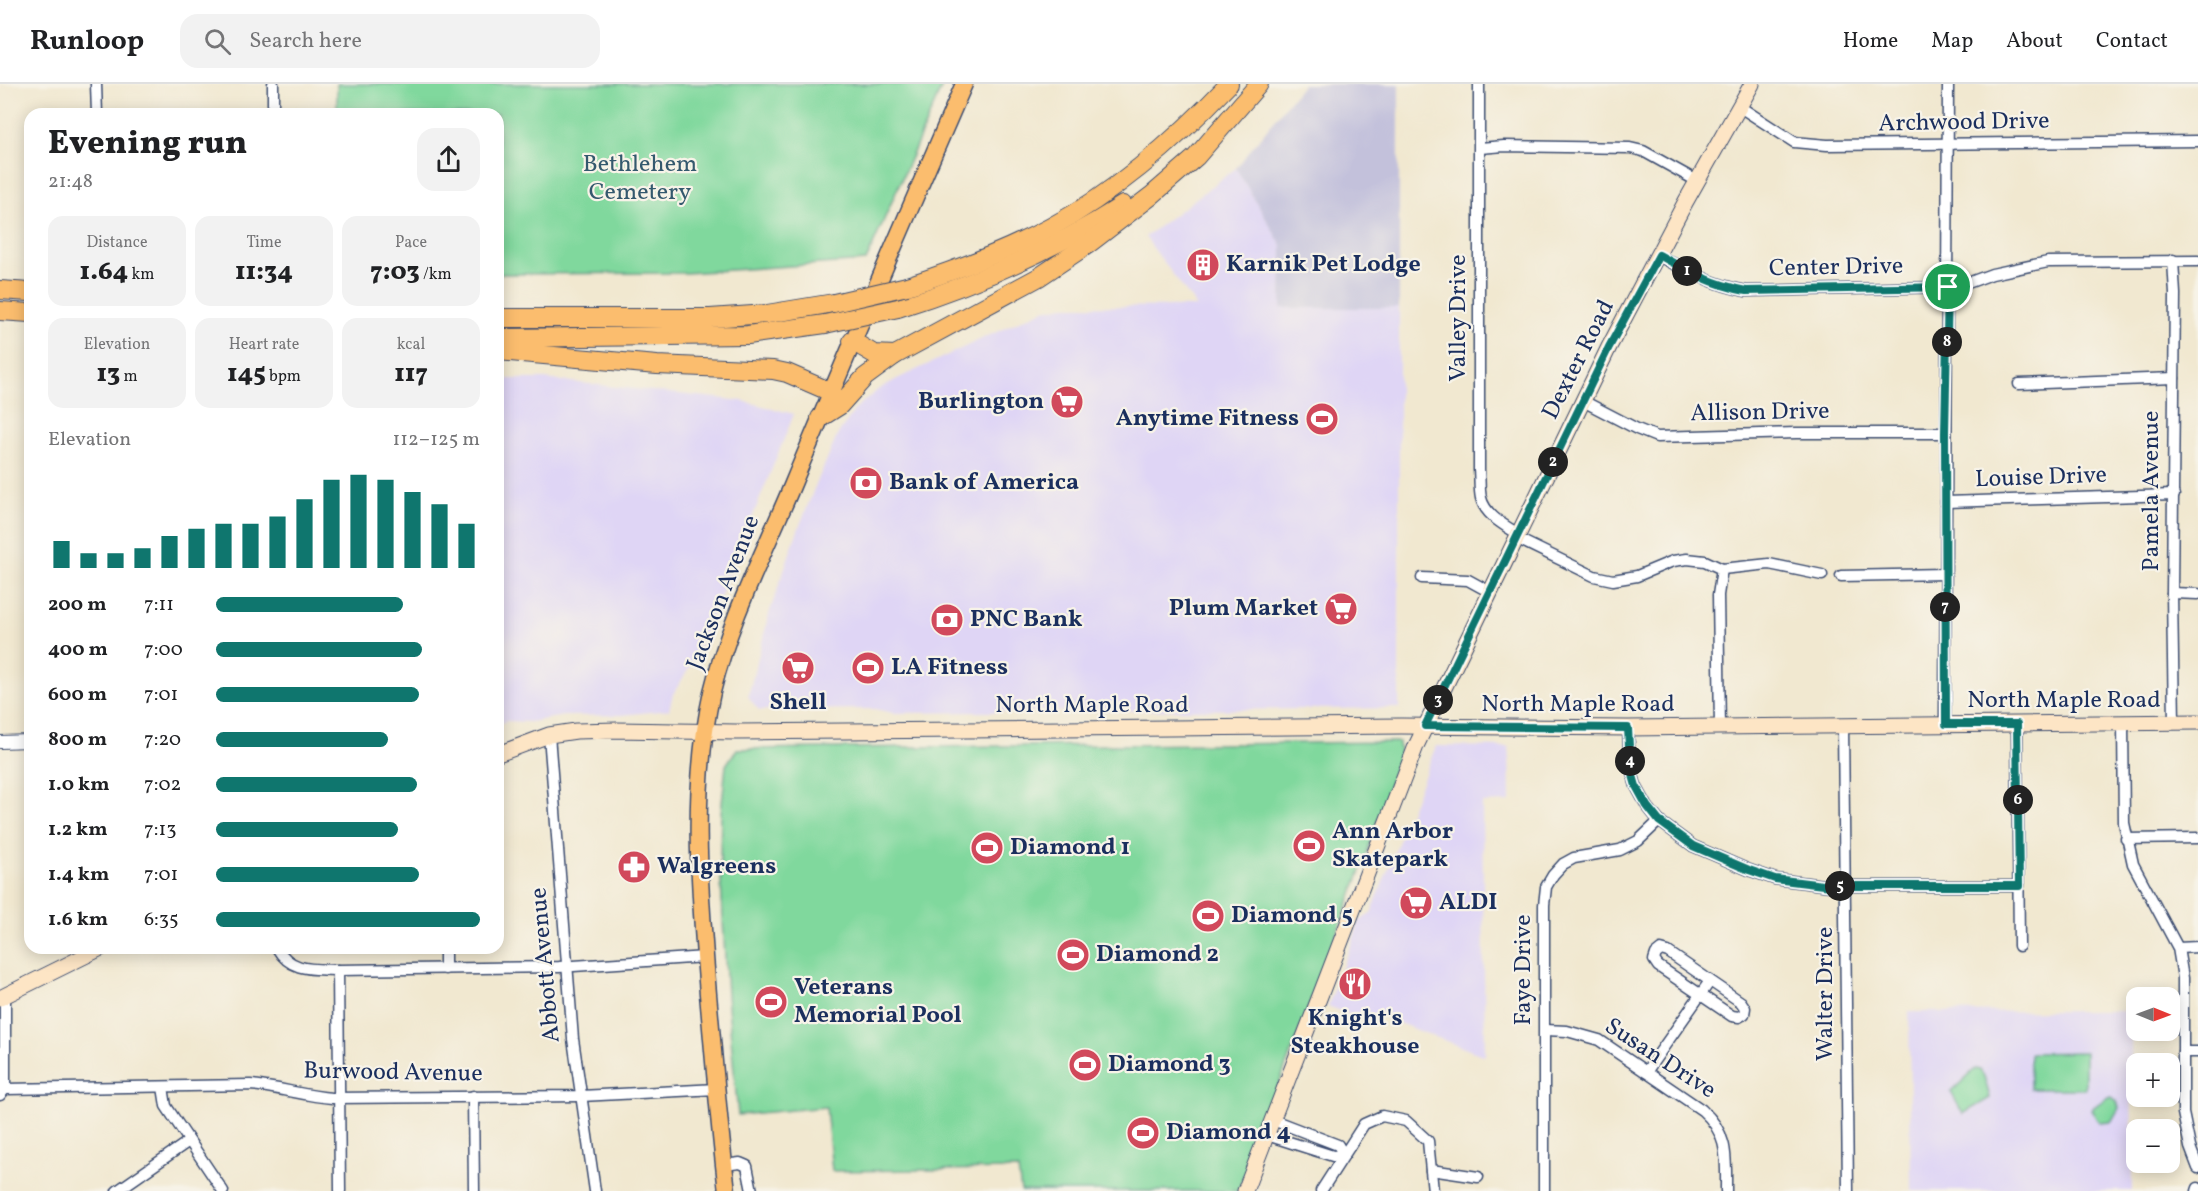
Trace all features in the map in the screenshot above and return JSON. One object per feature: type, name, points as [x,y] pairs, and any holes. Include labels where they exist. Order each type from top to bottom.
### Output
[{"type":"highway","points":[[1200,116],[1220,84]]},
{"type":"highway","points":[[504,318],[710,318],[767,314],[834,303],[907,286],[962,268],[1051,227],[1120,183],[1200,116],[1229,84]]},
{"type":"highway","points":[[504,338],[748,335],[825,324],[898,308],[971,284],[1008,269],[1122,206],[1192,149],[1253,91]]},
{"type":"highway","points":[[820,418],[839,406],[865,377],[895,355],[1039,277],[1087,245],[1151,196],[1196,157],[1253,91]]},
{"type":"highway","points":[[0,290],[24,292]]},
{"type":"highway","points":[[0,311],[24,313]]},
{"type":"highway","points":[[852,341],[874,354],[895,355]]},
{"type":"highway","points":[[504,352],[657,365],[773,370],[787,373],[831,392]]},
{"type":"main road","name":"Jackson Avenue","points":[[727,1191],[705,957],[699,847],[700,787],[712,692],[729,636],[852,341],[964,84]]},
{"type":"main road","name":"Dexter Road","points":[[1245,1191],[1425,726],[1609,347],[1697,181],[1752,84]]},
{"type":"main road","name":"North Maple Road","points":[[504,752],[549,735],[576,731],[706,730],[736,732],[1425,726],[1720,728],[2198,722]]},
{"type":"main road","points":[[2,997],[89,954]]},
{"type":"street","points":[[96,84],[97,108]]},
{"type":"street","points":[[273,84],[273,108]]},
{"type":"street","name":"Valley Drive","points":[[1479,84],[1479,470],[1481,497],[1491,515],[1517,536]]},
{"type":"street","points":[[1946,724],[1945,433],[1948,84]]},
{"type":"street","name":"Archwood Drive","points":[[1740,107],[1794,142],[1827,145],[2198,141]]},
{"type":"street","points":[[1480,148],[1504,146],[1630,147],[1642,151],[1697,181]]},
{"type":"street","name":"Center Drive","points":[[1659,255],[1692,274],[1728,288],[1746,291],[1948,287],[1965,284],[1992,274],[2048,262],[2198,261]]},
{"type":"street","name":"Pamela Avenue","points":[[2174,260],[2172,593],[2174,723]]},
{"type":"street","points":[[2019,384],[2174,378]]},
{"type":"street","name":"Allison Drive","points":[[1583,401],[1657,437],[1945,433]]},
{"type":"street","name":"Louise Drive","points":[[1946,502],[2174,495]]},
{"type":"street","points":[[1517,536],[1594,576],[1613,579],[1637,576],[1673,561],[1687,559],[1705,561],[1722,569],[1769,564],[1822,575]]},
{"type":"street","points":[[1720,728],[1718,596],[1722,569]]},
{"type":"street","points":[[1841,576],[1945,574]]},
{"type":"street","points":[[1422,578],[1468,580],[1490,592]]},
{"type":"street","points":[[2172,593],[2198,594]]},
{"type":"street","points":[[2123,723],[2126,839],[2133,864],[2178,948],[2183,978],[2183,1113],[2190,1147],[2198,1168]]},
{"type":"street","points":[[2017,724],[2019,946]]},
{"type":"street","name":"Walter Drive","points":[[1843,726],[1848,1191]]},
{"type":"street","points":[[1628,728],[1630,765],[1636,786],[1659,821],[1693,846],[1749,870],[1775,879],[1798,883],[1846,886],[2019,886]]},
{"type":"street","name":"Abbott Avenue","points":[[549,735],[573,1039],[595,1191]]},
{"type":"street","points":[[0,742],[24,741]]},
{"type":"street","name":"Faye Drive","points":[[1544,1191],[1546,887],[1563,864],[1574,858],[1620,850],[1638,841],[1659,821]]},
{"type":"street","points":[[2126,839],[2198,838]]},
{"type":"street","points":[[2178,948],[2198,947]]},
{"type":"street","points":[[1661,950],[1668,952],[1742,1002],[1745,1008],[1744,1014],[1739,1017],[1732,1016],[1700,994],[1658,966],[1654,960],[1656,954],[1661,950]]},
{"type":"street","points":[[280,954],[283,959],[296,966],[308,969],[338,970],[566,967],[705,957]]},
{"type":"street","points":[[445,954],[445,969]]},
{"type":"street","points":[[338,970],[340,1191]]},
{"type":"street","points":[[1646,1072],[1710,981]]},
{"type":"street","points":[[2,997],[2,1092]]},
{"type":"street","name":"Susan Drive","points":[[1545,1030],[1567,1031],[1599,1040],[1714,1120],[1725,1146],[1726,1191]]},
{"type":"street","points":[[2183,1052],[2198,1052]]},
{"type":"street","name":"Burwood Avenue","points":[[2,1092],[250,1085],[270,1086],[310,1096],[340,1098],[581,1096],[717,1089]]},
{"type":"street","points":[[162,1087],[166,1106],[223,1191]]},
{"type":"street","points":[[473,1096],[474,1191]]},
{"type":"street","points":[[1321,1191],[1364,1124],[1382,1116],[1406,1120],[1428,1141],[1433,1191]]},
{"type":"street","points":[[1273,1120],[1338,1145],[1344,1155]]},
{"type":"street","points":[[1267,1135],[1333,1156],[1344,1155]]},
{"type":"street","points":[[117,1191],[189,1142]]},
{"type":"street","points":[[724,1165],[740,1163],[747,1166],[752,1191]]},
{"type":"street","points":[[1431,1170],[1478,1177]]},
{"type":"shaded area","points":[[1303,84],[1399,84],[1399,308],[1281,308],[1282,246],[1236,168]]},
{"type":"shaded area","points":[[1236,168],[1282,246],[1281,308],[1399,308],[1399,708],[894,713],[875,709],[759,710],[748,697],[770,611],[814,489],[838,434],[856,408],[879,389],[897,379],[1043,310],[1065,306],[1197,307],[1145,237]]},
{"type":"shaded area","points":[[504,379],[544,379],[743,401],[794,414],[696,657],[673,694],[669,710],[622,715],[563,716],[530,722],[504,722]]},
{"type":"shaded area","points":[[1436,746],[1509,747],[1510,802],[1482,803],[1485,1056],[1378,1015],[1354,1016],[1328,1006],[1360,921],[1371,913]]},
{"type":"shaded area","points":[[2126,1011],[2126,1041],[2131,1041],[2131,1053],[2126,1053],[2126,1107],[2132,1107],[2132,1119],[2126,1119],[2126,1173],[2132,1173],[2132,1191],[1911,1191],[1909,1012]]},
{"type":"green space","name":"Bethlehem Cemetery","points":[[337,84],[943,84],[866,261],[685,273],[504,274],[504,108],[337,108]]},
{"type":"green space","points":[[1399,742],[1400,753],[1362,868],[1238,1191],[1021,1191],[1018,1169],[832,1171],[826,1107],[738,1115],[727,995],[720,863],[721,813],[726,765],[737,749]]},
{"type":"green space","points":[[2085,1052],[2085,1089],[2030,1089],[2030,1053]]},
{"type":"green space","points":[[1975,1069],[1980,1070],[1984,1076],[1990,1098],[1963,1114],[1951,1092]]},
{"type":"green space","points":[[2108,1097],[2117,1101],[2119,1108],[2111,1122],[2099,1123],[2091,1109]]},
{"type":"place","name":"Karnik Pet Lodge","points":[[1203,265]]},
{"type":"place","name":"Burlington","points":[[1067,402]]},
{"type":"place","name":"Anytime Fitness","points":[[1322,419]]},
{"type":"place","name":"Bank of America","points":[[866,483]]},
{"type":"place","name":"Plum Market","points":[[1341,609]]},
{"type":"place","name":"PNC Bank","points":[[947,620]]},
{"type":"place","name":"Shell","points":[[798,668]]},
{"type":"place","name":"LA Fitness","points":[[868,668]]},
{"type":"place","name":"Ann Arbor Skatepark","points":[[1309,846]]},
{"type":"place","name":"Diamond 1","points":[[987,848]]},
{"type":"place","name":"Walgreens","points":[[634,867]]},
{"type":"place","name":"ALDI","points":[[1416,903]]},
{"type":"place","name":"Diamond 5","points":[[1208,916]]},
{"type":"place","name":"Diamond 2","points":[[1073,955]]},
{"type":"place","name":"Knight's Steakhouse","points":[[1355,984]]},
{"type":"place","name":"Veterans Memorial Pool","points":[[771,1002]]},
{"type":"place","name":"Diamond 3","points":[[1085,1065]]},
{"type":"place","name":"Diamond 4","points":[[1143,1133]]},
{"type":"route","points":[[1659,255],[1692,274],[1728,288],[1746,291],[1948,287],[1945,433],[1946,724],[2017,724],[2019,886],[1831,886],[1775,879],[1693,846],[1659,821],[1636,786],[1630,765],[1628,728],[1425,726],[1609,347],[1659,255]]}]
